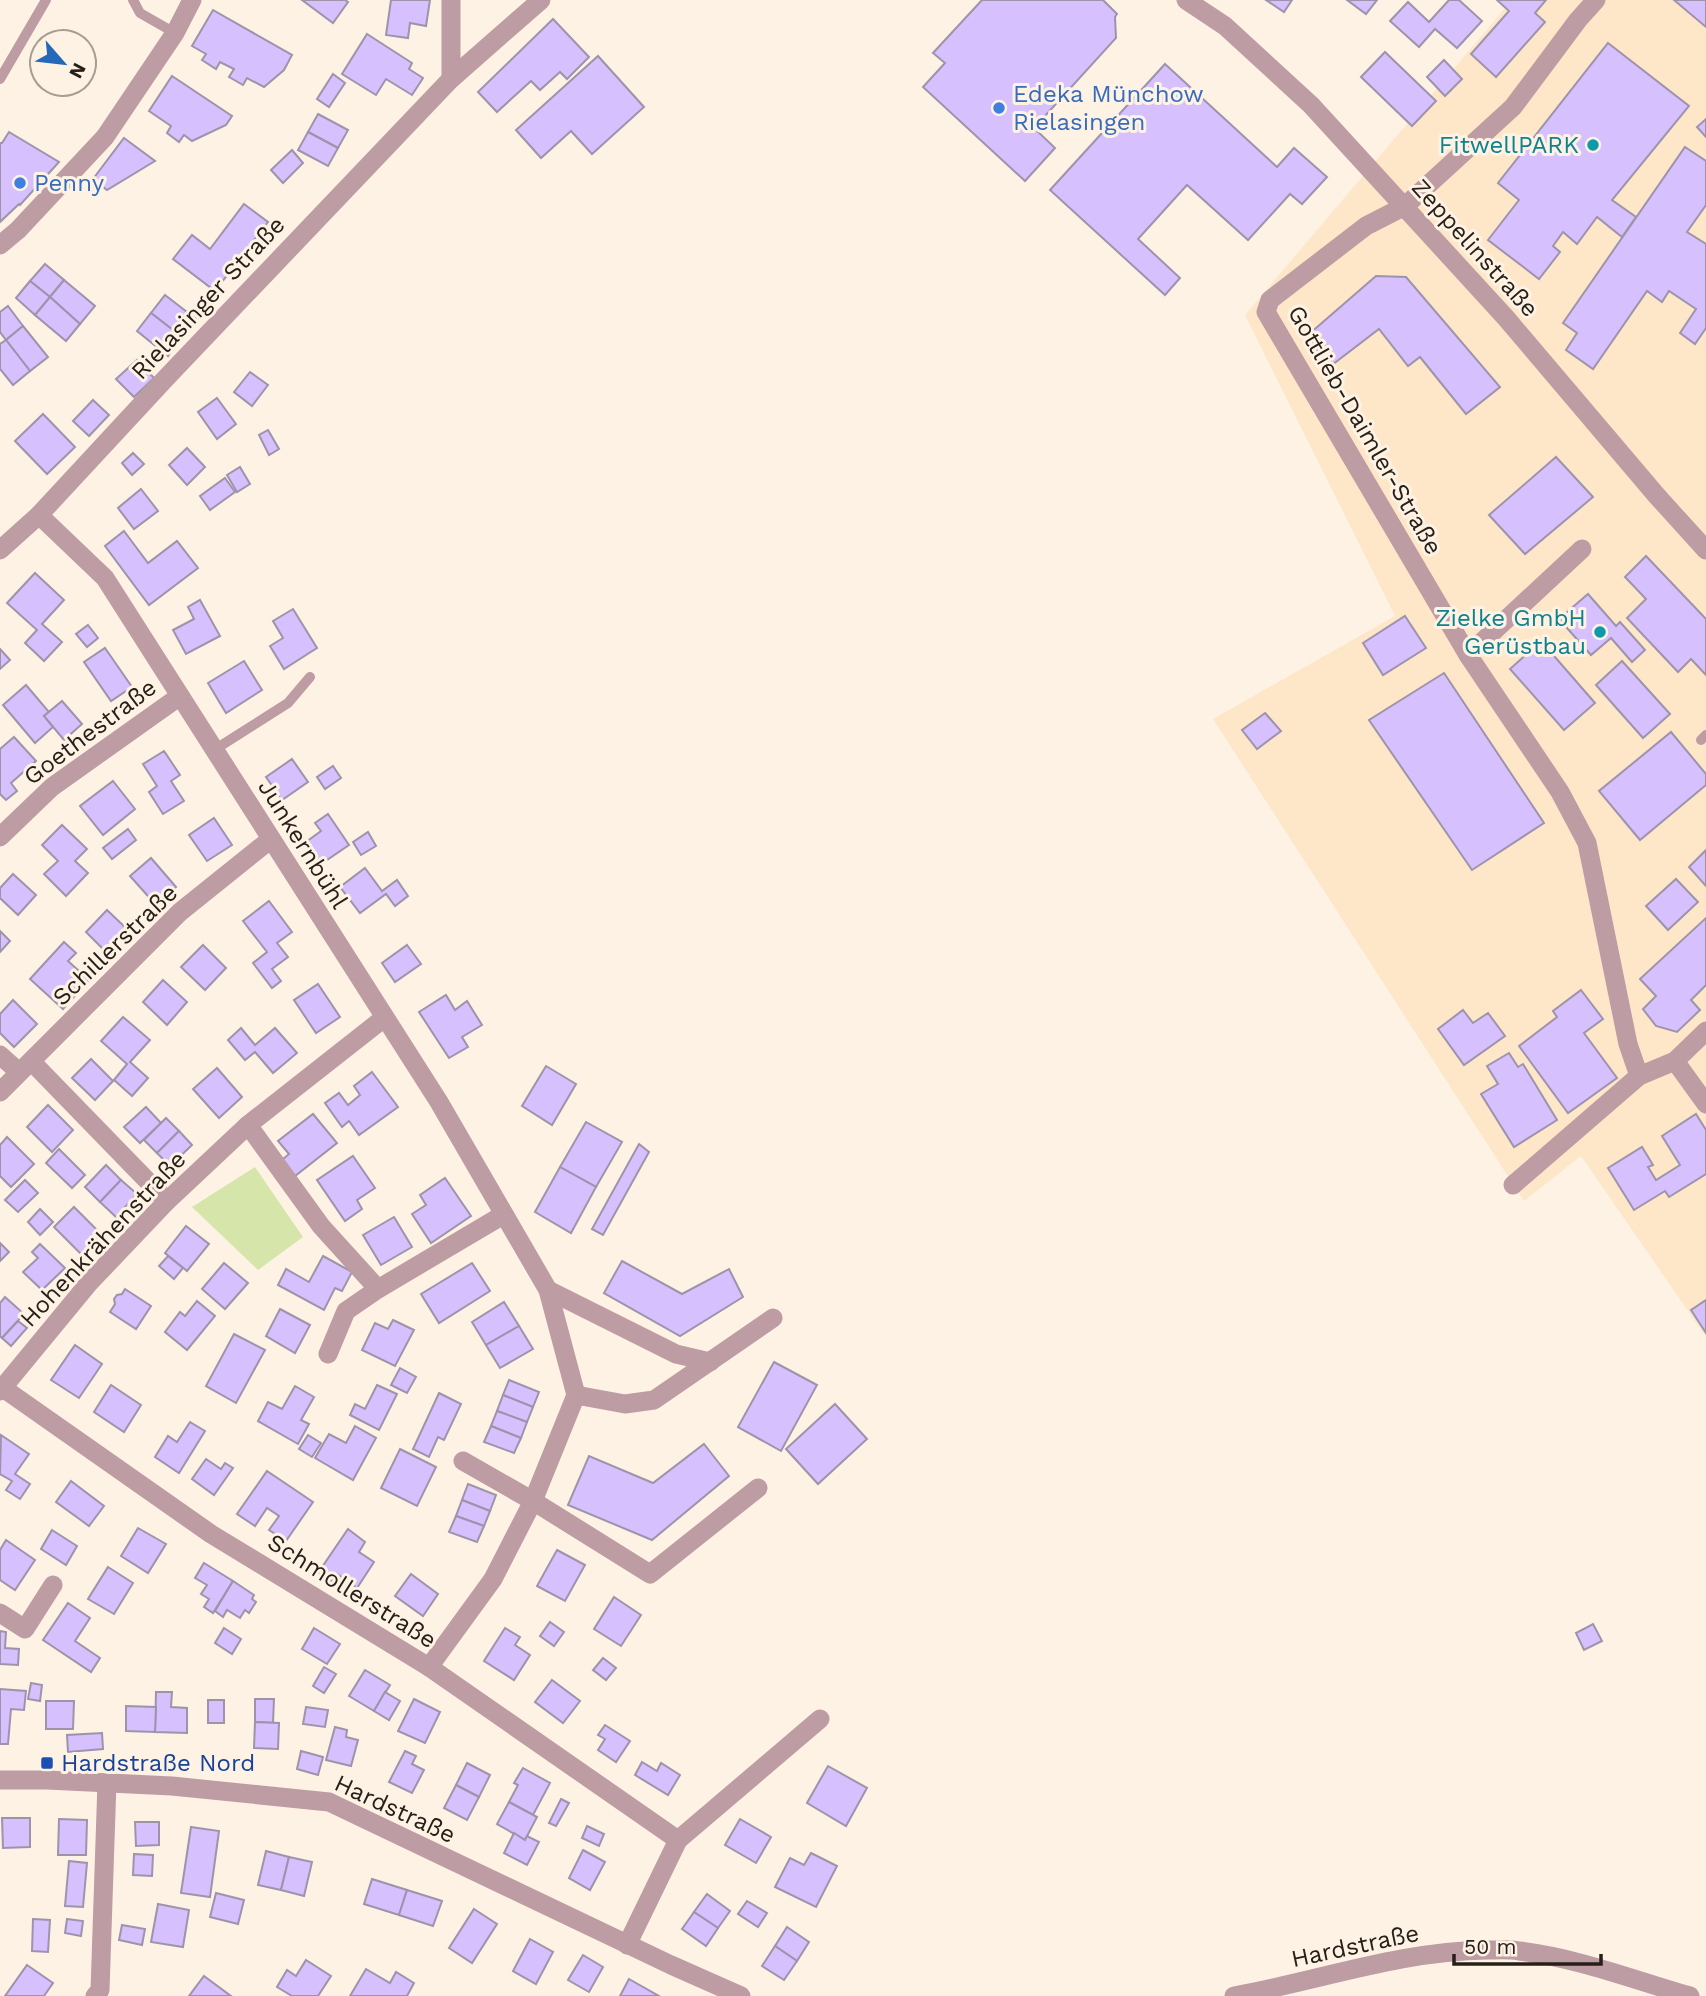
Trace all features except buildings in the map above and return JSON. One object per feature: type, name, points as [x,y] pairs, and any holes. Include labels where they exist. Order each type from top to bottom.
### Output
[{"type":"street","points":[[0,245],[18,230],[105,137],[175,33],[192,0]]},
{"type":"street","points":[[451,79],[452,0]]},
{"type":"street","name":"Rielasinger Straße","points":[[0,550],[39,515],[451,79],[541,0]]},
{"type":"street","name":"Zeppelinstraße","points":[[1186,0],[1225,26],[1311,105],[1506,318],[1706,550]]},
{"type":"street","points":[[1405,206],[1513,107],[1595,0]]},
{"type":"street","name":"Gottlieb-Daimler-Straße","points":[[1405,206],[1366,226],[1280,291],[1270,300],[1266,312],[1468,655],[1560,792],[1587,843],[1628,1044],[1639,1076]]},
{"type":"street","name":"Junkernbühl","points":[[39,515],[105,578],[439,1102],[548,1290],[576,1395]]},
{"type":"street","points":[[1468,655],[1582,549]]},
{"type":"street","name":"Goethestraße","points":[[0,837],[52,787],[180,696]]},
{"type":"street","name":"Schillerstraße","points":[[0,1092],[180,912],[271,839]]},
{"type":"street","name":"Hohenkrähenstraße","points":[[1,1388],[89,1283],[167,1201],[248,1125],[384,1018]]},
{"type":"street","points":[[1513,1185],[1639,1076],[1675,1060],[1706,1031]]},
{"type":"street","points":[[0,1055],[26,1067],[167,1201]]},
{"type":"street","points":[[1675,1060],[1706,1104]]},
{"type":"street","points":[[248,1125],[321,1226],[378,1289]]},
{"type":"street","points":[[328,1354],[346,1311],[503,1215]]},
{"type":"street","points":[[548,1290],[676,1354],[710,1362]]},
{"type":"street","points":[[429,1667],[493,1579],[533,1501],[576,1395],[625,1404],[654,1400],[774,1318]]},
{"type":"street","name":"Schmollerstraße","points":[[1,1388],[211,1534],[429,1667],[678,1840]]},
{"type":"street","points":[[463,1461],[650,1574],[758,1488]]},
{"type":"street","points":[[0,1613],[30,1633],[53,1586]]},
{"type":"street","points":[[627,1945],[678,1840],[820,1719]]},
{"type":"street","name":"Hardstraße","points":[[0,1780],[172,1786],[329,1802],[627,1945],[716,1991],[741,1996]]},
{"type":"street","points":[[101,1994],[107,1782]]},
{"type":"street","name":"Hardstraße","points":[[1234,1996],[1408,1957],[1477,1950],[1518,1950],[1586,1964],[1690,1996]]},
{"type":"lane","points":[[0,79],[46,0]]},
{"type":"lane","points":[[133,0],[140,13],[175,33]]},
{"type":"lane","points":[[214,750],[288,704],[310,677]]},
{"type":"shaded area","points":[[1512,0],[1706,0],[1706,1337],[1581,1156],[1524,1201],[1213,719],[1395,616],[1245,315]]},
{"type":"green space","points":[[255,1167],[303,1237],[258,1270],[192,1207]]},
{"type":"place","name":"Edeka Münchow Rielasingen","points":[[999,108]]},
{"type":"place","name":"FitwellPARK","points":[[1593,145]]},
{"type":"place","name":"Penny","points":[[20,183]]},
{"type":"place","name":"Zielke GmbH Gerüstbau","points":[[1600,632]]},
{"type":"place","name":"Hardstraße Nord","points":[[47,1763]]}]
